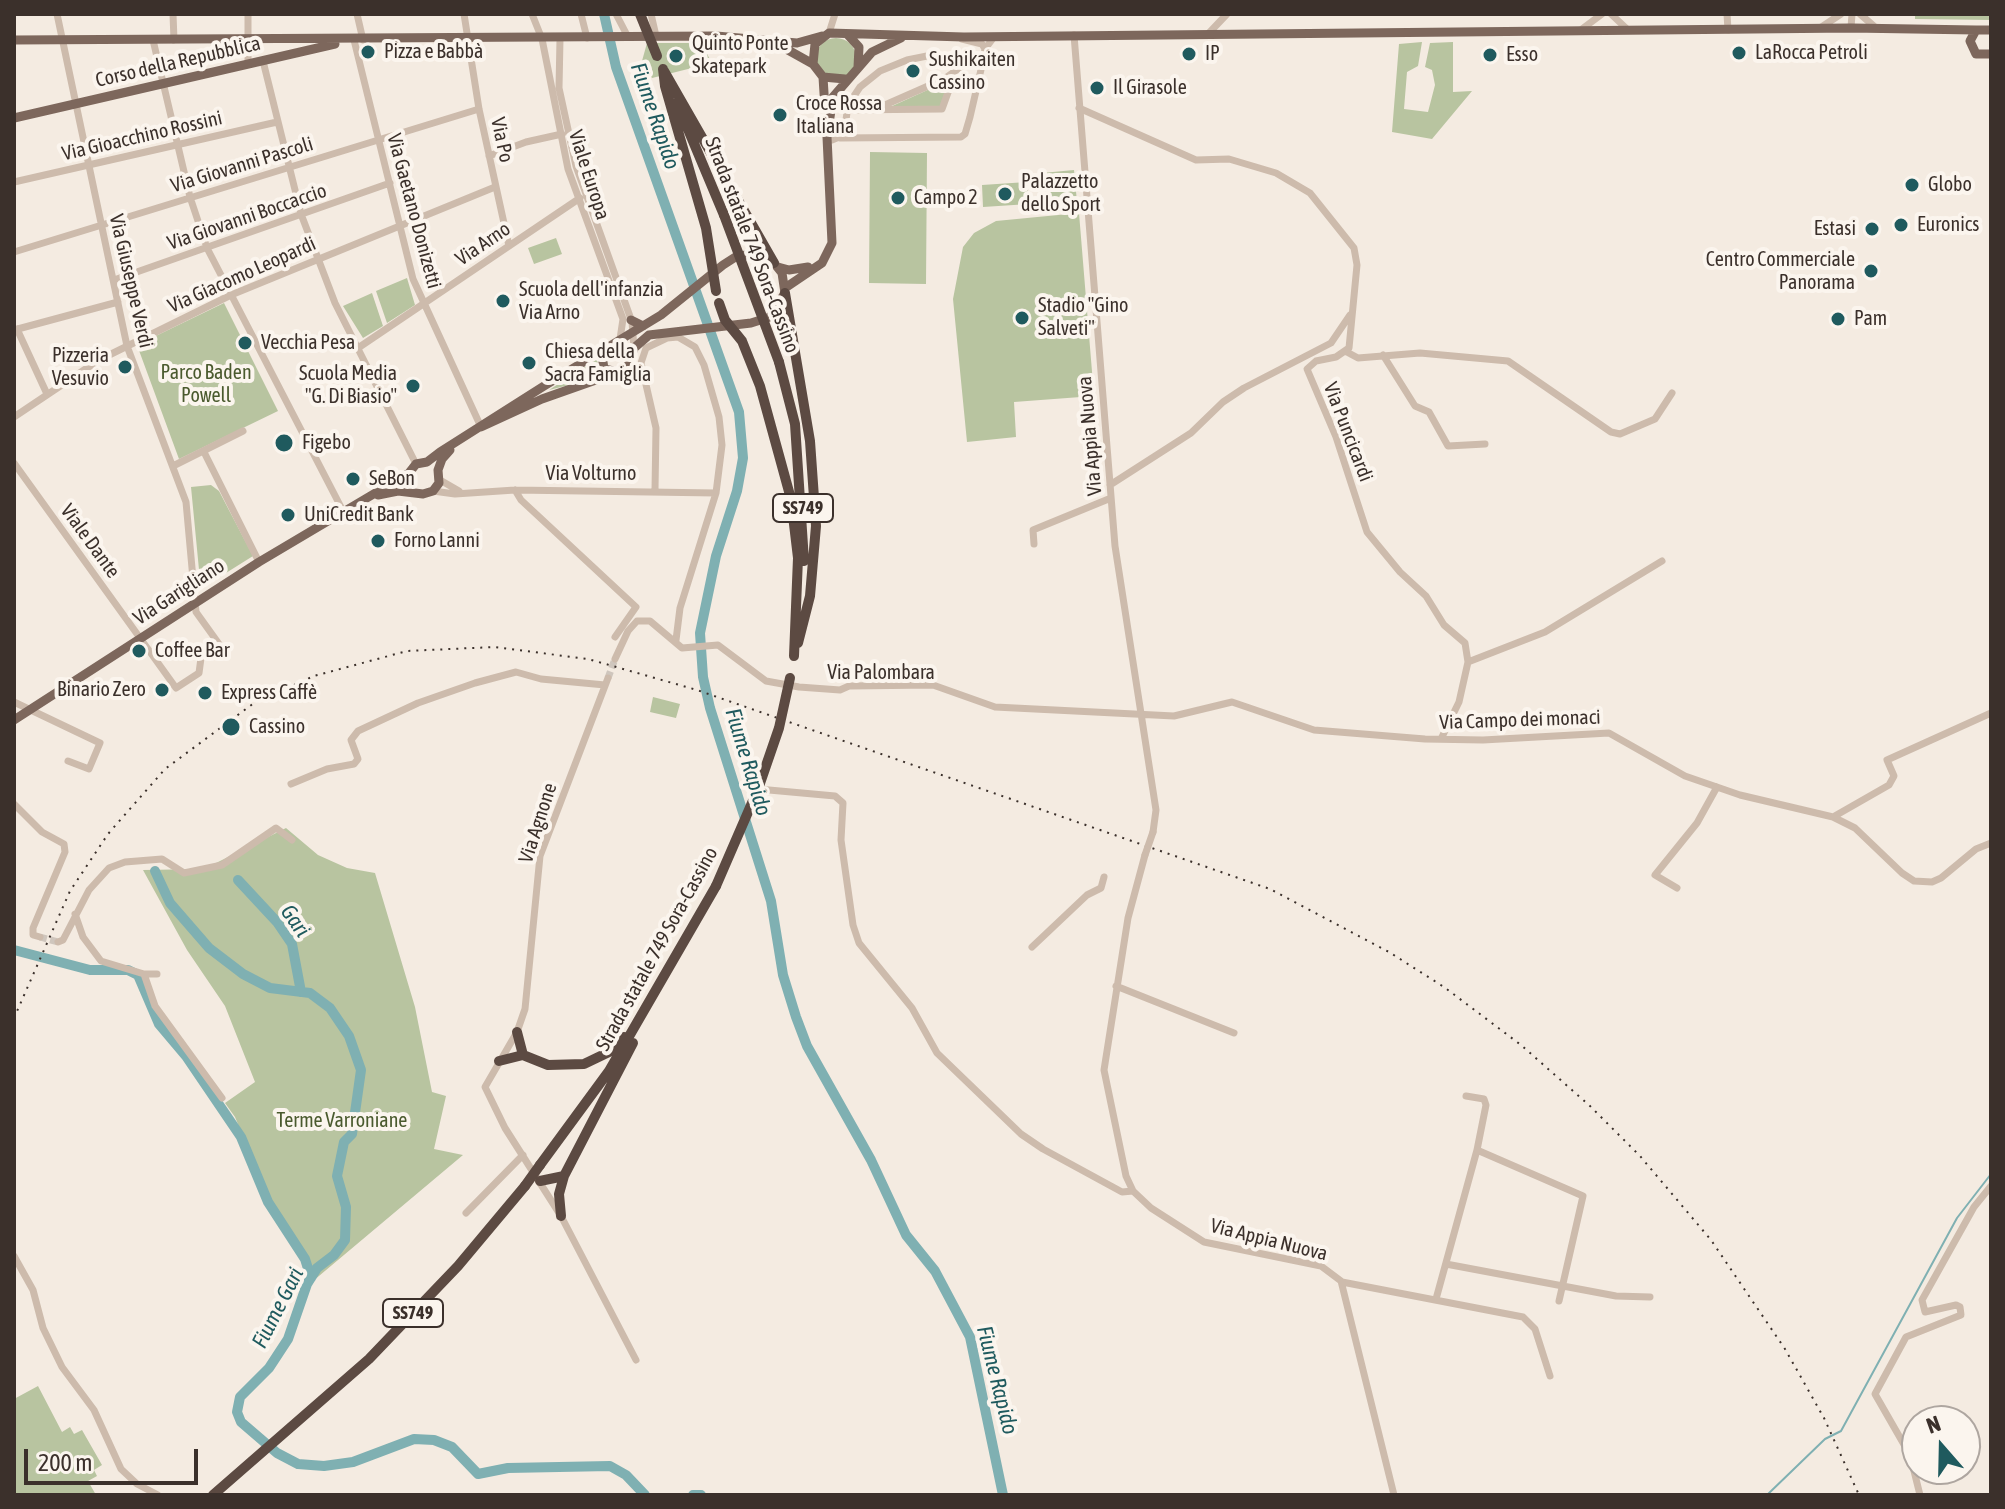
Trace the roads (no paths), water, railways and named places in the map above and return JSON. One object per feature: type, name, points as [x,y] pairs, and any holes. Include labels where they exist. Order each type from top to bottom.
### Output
[{"type":"highway","name":"Strada statale 749 Sora-Cassino","points":[[213,1495],[379,1348],[458,1266],[525,1186],[609,1071],[662,984],[716,886],[758,789],[779,728],[794,656],[805,540],[795,424],[779,362],[724,215],[640,14]]},
{"type":"highway","points":[[663,69],[776,265]]},
{"type":"highway","points":[[663,69],[672,115],[706,228],[710,277],[716,291]]},
{"type":"highway","points":[[785,290],[810,441],[816,526],[810,596],[794,656]]},
{"type":"highway","points":[[719,303],[725,324],[742,341],[760,386],[791,499],[798,558],[794,656]]},
{"type":"highway","points":[[499,1061],[523,1055],[548,1065],[592,1062],[622,1040],[662,984]]},
{"type":"highway","points":[[561,1216],[559,1194],[564,1176],[662,984]]},
{"type":"highway","points":[[517,1032],[523,1055]]},
{"type":"highway","points":[[540,1181],[564,1176]]},
{"type":"main road","points":[[14,40],[248,40],[313,45],[356,40],[656,36],[797,43],[827,34],[949,37],[1851,28],[1991,30]]},
{"type":"main road","points":[[1937,29],[1961,37],[1980,56],[1991,54]]},
{"type":"main road","points":[[1970,45],[1976,30]]},
{"type":"main road","points":[[813,64],[813,50],[827,34]]},
{"type":"main road","points":[[845,34],[859,47],[856,70]]},
{"type":"main road","points":[[742,322],[719,303],[716,291],[720,271],[729,261],[757,254],[776,265],[799,270],[818,260],[827,242],[822,178],[828,104],[845,79],[883,44],[904,37]]},
{"type":"main road","points":[[769,40],[813,64],[823,77],[828,104],[832,243],[822,263],[785,290]]},
{"type":"main road","name":"Corso della Repubblica","points":[[14,118],[263,61],[313,45]]},
{"type":"main road","points":[[823,77],[845,79]]},
{"type":"main road","name":"Via Garigliano","points":[[14,720],[143,640],[259,562],[606,350],[683,299],[729,261]]},
{"type":"main road","points":[[634,348],[649,335],[761,321],[770,317],[782,302],[785,290],[776,265]]},
{"type":"main road","points":[[631,320],[638,329]]},
{"type":"main road","name":"Via Garigliano","points":[[481,427],[542,399],[623,374],[630,366],[634,348]]},
{"type":"main road","points":[[606,350],[601,363],[604,369],[623,374]]},
{"type":"main road","name":"Via Garigliano","points":[[367,498],[413,490],[423,494],[433,491],[442,459],[458,442]]},
{"type":"main road","points":[[421,463],[439,475]]},
{"type":"main road","points":[[409,473],[413,490]]},
{"type":"street","name":"Via Giuseppe Verdi","points":[[57,14],[73,104],[127,346],[186,502],[197,602]]},
{"type":"street","points":[[173,14],[174,40]]},
{"type":"street","points":[[248,14],[248,64]]},
{"type":"street","name":"Via Gaetano Donizetti","points":[[357,14],[356,40],[400,228],[422,303],[481,427]]},
{"type":"street","name":"Via Po","points":[[464,14],[479,109],[509,246]]},
{"type":"street","name":"Viale Europa","points":[[532,14],[542,39],[558,135],[631,320]]},
{"type":"street","points":[[581,14],[592,38]]},
{"type":"street","points":[[616,14],[624,38]]},
{"type":"street","points":[[651,14],[656,36]]},
{"type":"street","points":[[1208,34],[1227,14]]},
{"type":"street","points":[[1578,31],[1602,14],[1608,31]]},
{"type":"street","points":[[1727,14],[1728,30]]},
{"type":"street","points":[[1820,29],[1841,14]]},
{"type":"street","points":[[1851,28],[1852,14]]},
{"type":"street","points":[[1860,14],[1876,28]]},
{"type":"street","points":[[1608,31],[1612,15],[1630,31]]},
{"type":"street","points":[[827,34],[835,16]]},
{"type":"street","points":[[835,16],[845,34]]},
{"type":"street","name":"Via Appia Nuova","points":[[1074,35],[1120,591],[1144,713],[1156,810],[1153,832],[1135,887],[1116,986]]},
{"type":"street","points":[[827,137],[961,137],[970,117],[985,49],[994,36]]},
{"type":"street","points":[[949,37],[978,43],[985,49]]},
{"type":"street","name":"Viale Europa","points":[[560,39],[559,88],[582,197],[623,319],[624,331],[619,341]]},
{"type":"street","points":[[153,40],[176,144],[207,248],[343,511]]},
{"type":"street","points":[[839,138],[844,135],[847,110],[860,87],[895,64],[932,55],[983,61]]},
{"type":"street","points":[[873,110],[944,79],[972,59]]},
{"type":"street","points":[[263,61],[301,214],[358,348],[421,463]]},
{"type":"street","points":[[847,110],[944,108],[950,87],[944,79]]},
{"type":"street","name":"Via Puncicardi","points":[[1079,108],[1196,160],[1229,159],[1276,173],[1310,193],[1354,248],[1357,265],[1349,348],[1316,361],[1307,369],[1336,437],[1367,532],[1400,572],[1426,596],[1444,625],[1465,643],[1468,662]]},
{"type":"street","name":"Via Giovanni Pascoli","points":[[14,252],[479,109]]},
{"type":"street","name":"Via Gioacchino Rossini","points":[[14,182],[277,122]]},
{"type":"street","points":[[489,156],[526,142],[568,133]]},
{"type":"street","name":"Via Giovanni Boccaccio","points":[[114,280],[390,183]]},
{"type":"street","name":"Via Giacomo Leopardi","points":[[14,417],[99,360],[231,295],[495,187]]},
{"type":"street","name":"Via Arno","points":[[358,348],[582,197]]},
{"type":"street","points":[[47,394],[16,329],[118,302]]},
{"type":"street","points":[[1110,485],[1191,433],[1217,407],[1244,388],[1331,343],[1352,311]]},
{"type":"street","points":[[634,348],[638,329]]},
{"type":"street","points":[[655,490],[656,428],[643,374],[642,354],[655,342],[678,337],[695,347],[709,377],[722,445],[716,493],[680,608],[676,640]]},
{"type":"street","points":[[1345,351],[1358,358],[1455,355],[1508,361],[1611,432],[1620,434],[1655,419],[1672,393]]},
{"type":"street","points":[[1383,355],[1415,406],[1429,412],[1448,446],[1485,444]]},
{"type":"street","points":[[623,374],[643,374]]},
{"type":"street","points":[[173,466],[243,431]]},
{"type":"street","points":[[204,452],[259,562]]},
{"type":"street","name":"Viale Dante","points":[[14,463],[176,688],[199,673],[201,658],[219,644],[196,612],[197,602]]},
{"type":"street","name":"Via Volturno","points":[[439,475],[465,492]]},
{"type":"street","points":[[515,490],[521,500],[636,607],[615,637]]},
{"type":"street","name":"Via Volturno","points":[[433,491],[655,490],[716,493]]},
{"type":"street","points":[[1034,544],[1033,530],[1111,498]]},
{"type":"street","points":[[1441,739],[1459,702],[1468,662],[1545,632],[1662,561]]},
{"type":"street","name":"Via Palombara","points":[[615,659],[621,640],[637,621],[650,621],[688,649],[718,645],[766,681],[840,690],[849,686],[933,685],[995,707],[1144,713]]},
{"type":"street","name":"Via Agnone","points":[[291,784],[327,769],[354,764],[358,759],[351,740],[358,731],[418,703],[475,683],[516,672],[541,679],[607,681],[540,856],[530,940],[529,990],[517,1032],[485,1087],[523,1155]]},
{"type":"street","points":[[14,702],[100,743],[89,769],[68,761]]},
{"type":"street","name":"Via Campo dei monaci","points":[[1144,713],[1174,716],[1232,702],[1314,730],[1483,740],[1609,733],[1685,776],[1833,817],[1869,839],[1902,873],[1924,882],[1941,878],[1976,849],[1991,843]]},
{"type":"street","points":[[1833,817],[1894,780],[1887,760],[1991,713]]},
{"type":"street","points":[[1677,888],[1655,875],[1697,823],[1717,787]]},
{"type":"street","points":[[758,789],[835,796],[843,803],[841,840],[853,925],[859,943],[912,1008],[937,1053],[1021,1134],[1122,1192],[1133,1191],[1120,1156],[1104,1081],[1116,986],[1234,1033]]},
{"type":"street","points":[[14,804],[42,832],[64,844],[65,852],[33,928],[33,935],[40,937]]},
{"type":"street","points":[[58,942],[63,940],[89,890],[109,868],[125,862],[162,859],[184,873],[222,865],[276,828],[292,840]]},
{"type":"street","points":[[1032,947],[1087,895],[1101,888],[1104,877]]},
{"type":"street","points":[[75,914],[83,937],[101,961],[144,974],[157,974]]},
{"type":"street","points":[[144,974],[155,1006],[222,1098]]},
{"type":"street","points":[[1436,1299],[1477,1150],[1486,1105],[1484,1099],[1466,1096]]},
{"type":"street","points":[[1477,1150],[1583,1196],[1559,1301]]},
{"type":"street","points":[[466,1213],[523,1155],[561,1216],[636,1360]]},
{"type":"street","points":[[1920,1495],[1910,1455],[1875,1394],[1906,1337],[1961,1315],[1960,1307],[1956,1305],[1925,1312],[1922,1300],[1974,1207],[1991,1186]]},
{"type":"street","name":"Via Appia Nuova","points":[[1133,1191],[1151,1208],[1204,1242],[1321,1266],[1342,1282],[1394,1495]]},
{"type":"street","points":[[14,1256],[33,1290],[43,1328],[62,1367],[94,1410],[121,1469],[137,1484],[158,1495]]},
{"type":"street","points":[[1446,1264],[1616,1296],[1650,1297]]},
{"type":"street","points":[[1342,1282],[1528,1320],[1535,1329],[1550,1376]]},
{"type":"waterway","name":"Fiume Rapido","points":[[604,14],[616,67],[739,412],[743,458],[737,491],[716,556],[700,633],[703,677],[710,708],[771,901],[783,975],[796,1017],[807,1046],[871,1160],[906,1235],[935,1271],[970,1337],[1003,1495]]},
{"type":"waterway","name":"Fiume Gari","points":[[155,871],[170,903],[209,948],[243,974],[270,988],[310,993],[330,1008],[349,1036],[361,1070],[352,1134],[344,1142],[337,1176],[346,1207],[345,1240],[334,1255],[317,1268],[307,1284],[288,1339],[269,1368],[240,1397],[237,1412],[241,1422],[277,1453],[298,1464],[324,1466],[353,1462],[414,1439],[434,1440],[452,1447],[478,1474],[508,1468],[610,1466],[626,1475],[645,1495]]},
{"type":"waterway","name":"Gari","points":[[238,880],[277,922],[292,944],[301,992]]},
{"type":"waterway","points":[[14,950],[90,970],[128,970],[138,975],[159,1024],[186,1056],[241,1137],[268,1202],[305,1259],[311,1278]]},
{"type":"waterway","points":[[1767,1495],[1825,1439],[1841,1431],[1957,1218],[1991,1174]]},
{"type":"waterway","name":"Fiume Gari","points":[[693,1495],[701,1495]]},
{"type":"tunnel","points":[[608,678],[615,659]]},
{"type":"tunnel","points":[[40,937],[58,942]]},
{"type":"railway","points":[[14,1018],[70,891],[108,834],[165,769],[254,703],[314,676],[407,651],[494,647],[588,659],[697,690],[1270,889],[1389,952],[1444,987],[1521,1045],[1590,1106],[1640,1156],[1711,1240],[1785,1349],[1824,1418],[1859,1495]]},
{"type":"place","name":"Pizza e Babbà","points":[[368,52]]},
{"type":"place","name":"LaRocca Petroli","points":[[1739,53]]},
{"type":"place","name":"IP","points":[[1189,54]]},
{"type":"place","name":"Esso","points":[[1490,55]]},
{"type":"place","name":"Quinto Ponte Skatepark","points":[[676,56]]},
{"type":"place","name":"Sushikaiten Cassino","points":[[913,71]]},
{"type":"place","name":"Il Girasole","points":[[1097,88]]},
{"type":"place","name":"Croce Rossa Italiana","points":[[780,115]]},
{"type":"place","name":"Globo","points":[[1912,185]]},
{"type":"place","name":"Palazzetto dello Sport","points":[[1005,194]]},
{"type":"place","name":"Campo 2","points":[[898,198]]},
{"type":"place","name":"Euronics","points":[[1901,225]]},
{"type":"place","name":"Estasi","points":[[1872,229]]},
{"type":"place","name":"Centro Commerciale Panorama","points":[[1871,271]]},
{"type":"place","name":"Scuola dell'infanzia Via Arno","points":[[503,301]]},
{"type":"place","name":"Stadio \"Gino Salveti\"","points":[[1022,318]]},
{"type":"place","name":"Pam","points":[[1838,319]]},
{"type":"place","name":"Vecchia Pesa","points":[[245,343]]},
{"type":"place","name":"Chiesa della Sacra Famiglia","points":[[529,363]]},
{"type":"place","name":"Pizzeria Vesuvio","points":[[125,367]]},
{"type":"place","name":"Scuola Media \"G. Di Biasio\"","points":[[413,386]]},
{"type":"place","name":"Figebo","points":[[284,443]]},
{"type":"place","name":"SeBon","points":[[353,479]]},
{"type":"place","name":"UniCredit Bank","points":[[288,515]]},
{"type":"place","name":"Forno Lanni","points":[[378,541]]},
{"type":"place","name":"Coffee Bar","points":[[139,651]]},
{"type":"place","name":"Binario Zero","points":[[162,690]]},
{"type":"place","name":"Express Caffè","points":[[205,693]]},
{"type":"place","name":"Cassino","points":[[231,727]]},
{"type":"park label","name":"Parco Baden Powell","points":[[206,384]]},
{"type":"park label","name":"Terme Varroniane","points":[[342,1121]]}]
